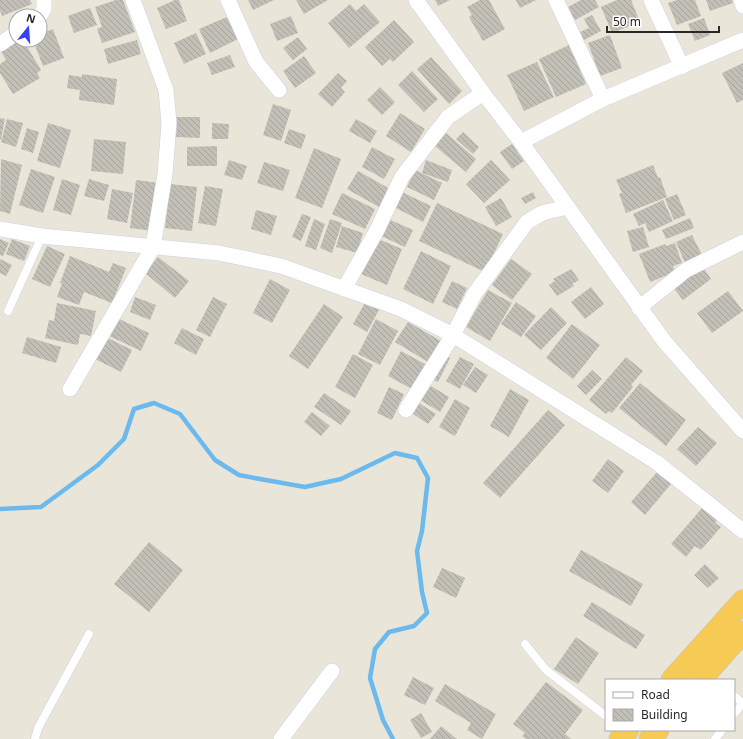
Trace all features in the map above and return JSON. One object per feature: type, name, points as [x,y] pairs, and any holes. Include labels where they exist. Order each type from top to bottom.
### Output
[{"type":"highway","points":[[673,679],[743,601]]},
{"type":"highway","points":[[706,678],[743,632]]},
{"type":"street","points":[[70,390],[153,247],[165,174],[169,123],[166,90],[133,0]]},
{"type":"street","points":[[228,0],[256,62],[279,90]]},
{"type":"street","points":[[416,0],[483,93],[521,142],[664,341],[743,431]]},
{"type":"street","points":[[556,0],[603,99]]},
{"type":"street","points":[[651,0],[682,67]]},
{"type":"street","points":[[740,0],[743,6]]},
{"type":"street","points":[[521,142],[603,99],[743,40]]},
{"type":"street","points":[[344,289],[377,230],[402,176],[448,118],[483,93]]},
{"type":"street","points":[[406,410],[453,335],[475,293],[527,222],[542,214],[567,207]]},
{"type":"street","points":[[0,229],[42,236],[218,253],[281,266],[401,309],[453,335],[656,462],[743,531]]},
{"type":"street","points":[[639,308],[686,270],[743,242]]},
{"type":"street","points":[[281,739],[332,671]]},
{"type":"lane","points":[[8,311],[42,236]]},
{"type":"lane","points":[[35,739],[38,728],[89,634]]},
{"type":"lane","points":[[525,644],[546,670],[605,715]]},
{"type":"lane","points":[[735,697],[743,703],[735,713]]},
{"type":"lane","points":[[715,739],[721,731]]},
{"type":"building","points":[[0,0],[30,0],[32,4],[22,8],[8,8],[8,14],[2,16],[0,10]]},
{"type":"building","points":[[116,0],[123,0],[135,32],[102,43],[97,29],[102,27],[95,7]]},
{"type":"building","points":[[175,0],[179,0],[187,21],[166,29],[157,8]]},
{"type":"building","points":[[248,0],[274,0],[253,10]]},
{"type":"building","points":[[296,0],[328,0],[304,14]]},
{"type":"building","points":[[435,0],[450,0],[438,6]]},
{"type":"building","points":[[480,0],[489,0],[505,29],[483,41],[469,17],[472,15],[467,7]]},
{"type":"building","points":[[516,0],[536,0],[520,8]]},
{"type":"building","points":[[581,0],[595,0],[599,7],[575,20],[568,7]]},
{"type":"building","points":[[617,0],[631,0],[640,22],[612,33],[601,7]]},
{"type":"building","points":[[677,0],[695,0],[701,16],[677,25],[668,3]]},
{"type":"building","points":[[706,0],[732,0],[733,3],[710,11]]},
{"type":"building","points":[[350,4],[356,11],[364,4],[380,22],[349,48],[328,23]]},
{"type":"building","points":[[90,8],[97,25],[74,33],[68,16]]},
{"type":"building","points":[[592,15],[601,31],[584,40],[580,32],[589,28],[584,19]]},
{"type":"building","points":[[291,16],[298,33],[277,41],[270,24]]},
{"type":"building","points":[[227,17],[238,39],[210,53],[199,29]]},
{"type":"building","points":[[704,18],[710,35],[695,41],[688,24]]},
{"type":"building","points":[[394,20],[414,42],[393,62],[390,59],[382,66],[365,47]]},
{"type":"building","points":[[53,29],[64,58],[43,66],[36,48],[48,48],[48,31]]},
{"type":"building","points":[[196,33],[206,54],[184,64],[174,43]]},
{"type":"building","points":[[610,35],[622,68],[600,76],[588,43]]},
{"type":"building","points":[[298,37],[307,49],[293,60],[283,48]]},
{"type":"building","points":[[137,40],[141,54],[108,64],[104,49]]},
{"type":"building","points":[[569,45],[586,84],[556,97],[539,59]]},
{"type":"building","points":[[8,46],[8,48],[28,48],[41,70],[37,73],[40,78],[13,94],[0,73],[0,64],[6,60],[0,50]]},
{"type":"building","points":[[230,55],[235,67],[212,75],[207,63]]},
{"type":"building","points":[[304,56],[316,73],[295,88],[283,71]]},
{"type":"building","points":[[431,57],[462,91],[449,104],[417,69]]},
{"type":"building","points":[[537,62],[554,97],[524,111],[507,75]]},
{"type":"building","points":[[743,63],[743,100],[737,103],[722,73]]},
{"type":"building","points":[[412,71],[438,99],[424,112],[398,85]]},
{"type":"building","points":[[338,73],[347,81],[341,88],[345,92],[332,107],[318,94]]},
{"type":"building","points":[[82,74],[117,79],[114,105],[79,100],[80,90],[67,88],[69,75],[82,77]]},
{"type":"building","points":[[380,87],[395,102],[382,115],[367,100]]},
{"type":"building","points":[[273,104],[291,110],[281,141],[263,135]]},
{"type":"building","points":[[400,113],[425,129],[411,152],[386,136]]},
{"type":"building","points":[[177,117],[200,117],[200,138],[176,137]]},
{"type":"building","points":[[0,118],[5,119],[1,139],[0,139]]},
{"type":"building","points":[[7,119],[23,123],[16,147],[1,142]]},
{"type":"building","points":[[356,119],[377,131],[370,143],[349,131]]},
{"type":"building","points":[[48,123],[71,130],[60,168],[37,161]]},
{"type":"building","points":[[212,123],[229,124],[228,139],[212,139]]},
{"type":"building","points":[[27,128],[39,132],[33,153],[21,149]]},
{"type":"building","points":[[289,129],[306,135],[301,149],[284,143]]},
{"type":"building","points":[[463,132],[479,147],[473,154],[456,139]]},
{"type":"building","points":[[446,133],[476,159],[466,172],[435,146]]},
{"type":"building","points":[[94,139],[126,142],[123,174],[91,171]]},
{"type":"building","points":[[512,144],[524,161],[512,169],[500,152]]},
{"type":"building","points":[[217,146],[217,166],[187,166],[187,147]]},
{"type":"building","points":[[372,147],[395,159],[384,179],[362,167]]},
{"type":"building","points":[[314,148],[341,159],[322,208],[295,198]]},
{"type":"building","points":[[1,159],[22,165],[10,214],[0,211]]},
{"type":"building","points":[[229,160],[247,166],[242,180],[224,175]]},
{"type":"building","points":[[426,160],[452,170],[448,182],[422,173]]},
{"type":"building","points":[[491,160],[510,180],[484,203],[466,184]]},
{"type":"building","points":[[264,162],[290,170],[283,191],[257,183]]},
{"type":"building","points":[[653,165],[658,178],[660,177],[667,197],[626,213],[619,194],[622,193],[616,180]]},
{"type":"building","points":[[31,169],[55,177],[43,213],[19,205]]},
{"type":"building","points":[[415,170],[442,183],[434,200],[407,187]]},
{"type":"building","points":[[358,171],[390,189],[379,207],[347,189]]},
{"type":"building","points":[[62,179],[80,185],[71,215],[53,210]]},
{"type":"building","points":[[89,179],[109,185],[104,201],[84,196]]},
{"type":"building","points":[[136,180],[159,183],[154,231],[130,228]]},
{"type":"building","points":[[170,184],[197,187],[192,231],[165,228]]},
{"type":"building","points":[[205,186],[223,189],[216,226],[198,223]]},
{"type":"building","points":[[112,189],[133,193],[127,223],[107,219]]},
{"type":"building","points":[[402,192],[431,206],[423,222],[394,207]]},
{"type":"building","points":[[533,192],[536,198],[525,204],[521,198]]},
{"type":"building","points":[[342,193],[375,209],[365,229],[332,214]]},
{"type":"building","points":[[677,194],[686,215],[674,220],[665,199]]},
{"type":"building","points":[[501,198],[512,217],[496,226],[485,207]]},
{"type":"building","points":[[663,200],[673,221],[649,232],[645,223],[639,226],[633,214]]},
{"type":"building","points":[[437,203],[503,234],[485,272],[419,241]]},
{"type":"building","points":[[256,210],[277,216],[271,235],[251,229]]},
{"type":"building","points":[[302,214],[311,217],[301,241],[292,237]]},
{"type":"building","points":[[386,218],[413,230],[405,247],[379,235]]},
{"type":"building","points":[[690,218],[694,228],[666,239],[662,230]]},
{"type":"building","points":[[314,219],[325,224],[316,250],[305,246]]},
{"type":"building","points":[[330,219],[342,223],[332,253],[320,248]]},
{"type":"building","points":[[342,226],[363,233],[357,253],[336,247]]},
{"type":"building","points":[[643,227],[649,247],[633,252],[627,231]]},
{"type":"building","points":[[692,235],[702,255],[685,263],[676,242]]},
{"type":"building","points":[[376,238],[402,249],[387,285],[361,274]]},
{"type":"building","points":[[0,239],[9,243],[3,256],[0,255]]},
{"type":"building","points":[[12,239],[30,246],[24,261],[6,254]]},
{"type":"building","points":[[675,243],[682,263],[673,266],[675,272],[650,282],[639,254],[665,244],[666,246]]},
{"type":"building","points":[[47,246],[65,254],[50,287],[32,279]]},
{"type":"building","points":[[421,251],[451,266],[433,304],[403,289]]},
{"type":"building","points":[[70,256],[109,272],[113,263],[126,268],[112,303],[84,292],[79,305],[57,297],[62,283],[60,283]]},
{"type":"building","points":[[158,257],[189,281],[175,298],[145,273]]},
{"type":"building","points":[[0,259],[12,265],[6,276],[0,273]]},
{"type":"building","points":[[511,259],[532,274],[512,300],[492,285]]},
{"type":"building","points":[[701,264],[711,279],[683,300],[672,286]]},
{"type":"building","points":[[571,269],[579,280],[572,284],[574,286],[557,296],[549,285],[555,281],[553,279]]},
{"type":"building","points":[[270,279],[290,290],[272,323],[253,313]]},
{"type":"building","points":[[452,281],[467,288],[457,309],[442,302]]},
{"type":"building","points":[[591,287],[604,304],[585,319],[571,302]]},
{"type":"building","points":[[488,290],[512,303],[490,341],[466,327]]},
{"type":"building","points":[[728,291],[743,311],[712,333],[697,313]]},
{"type":"building","points":[[135,297],[156,305],[150,320],[130,312]]},
{"type":"building","points":[[213,297],[227,304],[210,337],[196,330]]},
{"type":"building","points":[[366,301],[380,308],[367,332],[353,324]]},
{"type":"building","points":[[516,302],[536,316],[521,337],[501,324]]},
{"type":"building","points":[[57,303],[96,311],[91,336],[80,334],[78,345],[45,338],[49,320],[54,321]]},
{"type":"building","points":[[324,304],[343,317],[308,369],[289,356]]},
{"type":"building","points":[[551,307],[567,323],[541,350],[524,335]]},
{"type":"building","points":[[117,318],[149,333],[141,351],[109,336]]},
{"type":"building","points":[[376,319],[398,331],[380,365],[358,354]]},
{"type":"building","points":[[408,322],[441,341],[428,362],[395,342]]},
{"type":"building","points":[[572,324],[600,345],[573,379],[546,358]]},
{"type":"building","points":[[182,328],[204,339],[196,355],[174,343]]},
{"type":"building","points":[[27,337],[61,347],[56,363],[22,353]]},
{"type":"building","points":[[106,337],[132,350],[121,372],[95,359]]},
{"type":"building","points":[[401,351],[425,364],[412,389],[388,376]]},
{"type":"building","points":[[441,353],[450,358],[438,382],[429,378]]},
{"type":"building","points":[[353,354],[373,365],[355,398],[335,387]]},
{"type":"building","points":[[460,357],[474,364],[460,389],[446,381]]},
{"type":"building","points":[[626,357],[643,371],[631,385],[633,387],[612,413],[609,411],[606,414],[589,400]]},
{"type":"building","points":[[475,367],[488,375],[476,393],[463,385]]},
{"type":"building","points":[[592,370],[602,379],[586,395],[577,386]]},
{"type":"building","points":[[426,383],[449,397],[440,412],[417,398]]},
{"type":"building","points":[[640,383],[686,420],[666,446],[619,408]]},
{"type":"building","points":[[389,387],[404,394],[392,420],[377,413]]},
{"type":"building","points":[[510,389],[529,400],[509,437],[490,426]]},
{"type":"building","points":[[324,393],[351,411],[341,425],[314,407]]},
{"type":"building","points":[[455,399],[470,408],[455,436],[439,427]]},
{"type":"building","points":[[416,401],[436,414],[428,424],[409,411]]},
{"type":"building","points":[[548,410],[565,425],[500,498],[483,483]]},
{"type":"building","points":[[312,412],[330,426],[321,436],[304,422]]},
{"type":"building","points":[[698,427],[717,443],[696,466],[677,449]]},
{"type":"building","points":[[608,459],[624,471],[608,493],[592,481]]},
{"type":"building","points":[[657,472],[671,484],[645,515],[631,502]]},
{"type":"building","points":[[703,507],[717,520],[715,523],[721,527],[701,550],[695,546],[686,557],[671,544]]},
{"type":"building","points":[[149,542],[183,570],[149,612],[114,584]]},
{"type":"building","points":[[581,550],[643,584],[631,606],[569,571]]},
{"type":"building","points":[[705,564],[719,578],[708,588],[694,575]]},
{"type":"building","points":[[442,568],[465,578],[456,598],[433,587]]},
{"type":"building","points":[[592,602],[645,635],[636,649],[583,616]]},
{"type":"building","points":[[576,637],[599,653],[578,684],[554,669]]},
{"type":"building","points":[[413,677],[434,688],[425,705],[404,695]]},
{"type":"building","points":[[546,682],[583,710],[565,734],[571,739],[526,739],[522,736],[525,733],[513,724]]},
{"type":"building","points":[[445,684],[496,714],[482,739],[467,730],[471,723],[435,701]]},
{"type":"building","points":[[421,713],[432,732],[421,738],[410,720]]},
{"type":"building","points":[[441,726],[457,739],[430,739]]},
{"type":"waterway","points":[[0,509],[41,507],[98,465],[124,439],[134,409],[154,403],[180,414],[215,460],[239,475],[305,487],[341,479],[395,453],[417,458],[428,478],[422,531],[417,551],[422,592],[427,613],[414,626],[389,632],[375,649],[370,678],[383,720],[393,739]]}]
